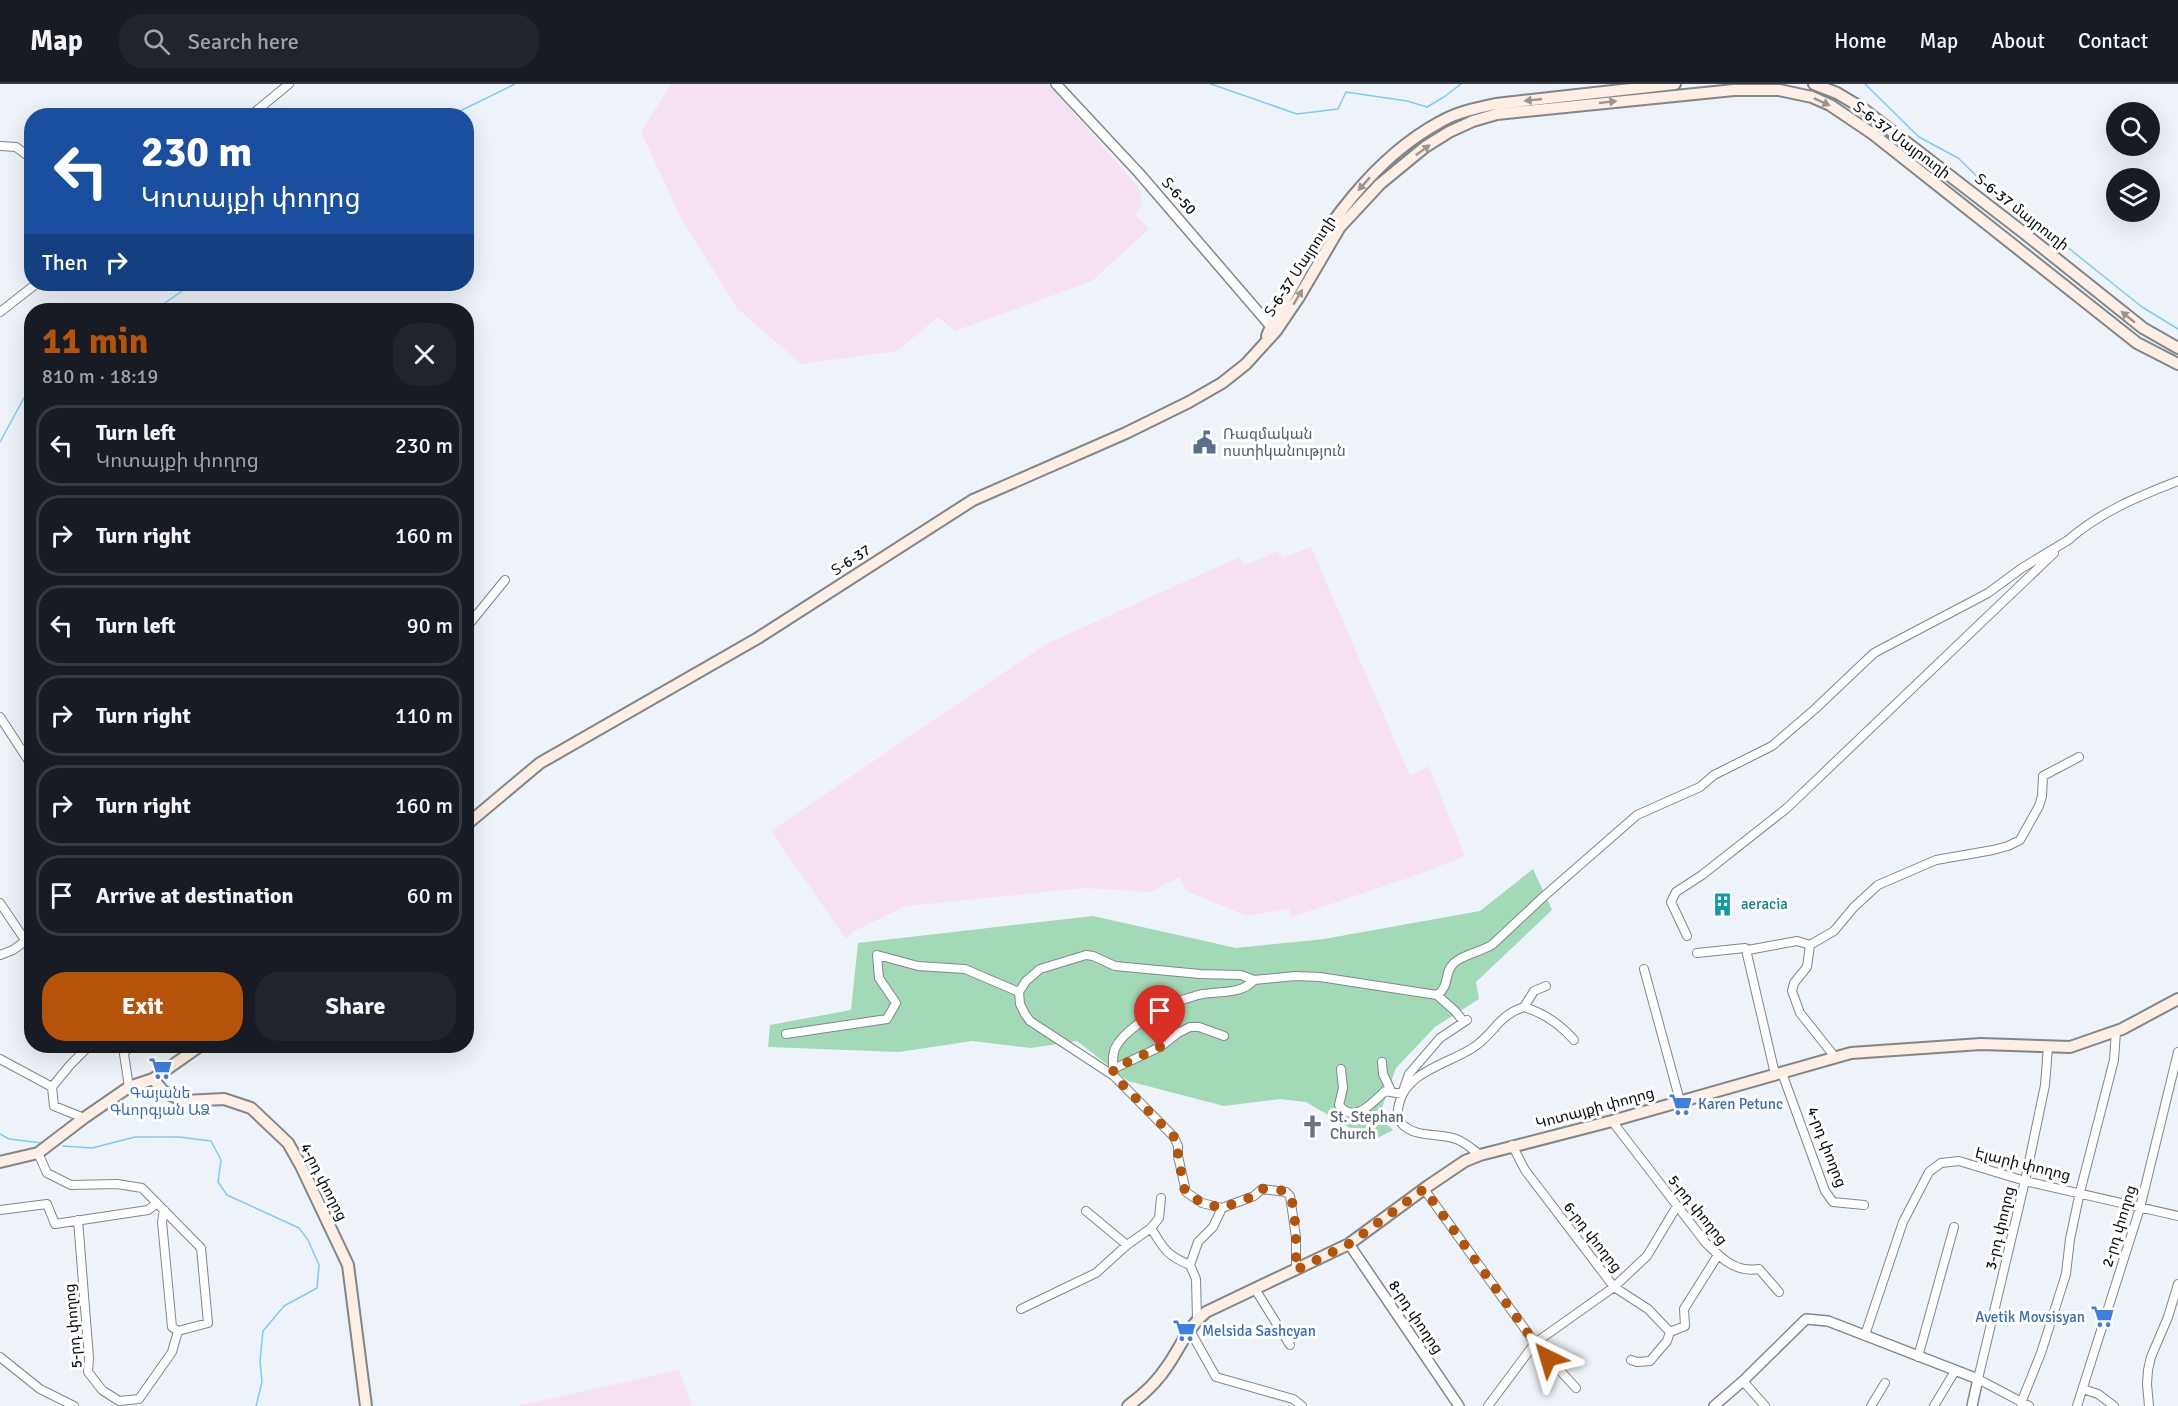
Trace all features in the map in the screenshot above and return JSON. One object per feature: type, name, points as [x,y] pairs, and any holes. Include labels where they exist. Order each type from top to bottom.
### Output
[{"type":"main road","name":"Տ-6-37 մայրուղի","points":[[1264,344],[1304,264],[1372,174],[1440,121],[1471,109],[1496,104],[1572,101],[1675,84]]},
{"type":"main road","name":"Տ-6-37 մայրուղի","points":[[1814,84],[1837,93],[1862,108],[2046,250],[2142,328],[2178,348]]},
{"type":"main road","name":"Տ-6-37 Մայրուղի","points":[[1572,101],[1734,90],[1779,90],[1812,97],[1830,105],[1873,134],[2137,343],[2178,364]]},
{"type":"main road","points":[[1873,134],[1882,123]]},
{"type":"main road","name":"Տ-6-37","points":[[474,818],[540,763],[758,638],[973,500],[1126,433],[1189,402],[1222,383],[1246,364],[1264,344]]},
{"type":"main road","name":"Կոտայքի փողոց","points":[[1128,1406],[1156,1381],[1189,1329],[1206,1312],[1349,1244],[1465,1161],[1480,1155],[1612,1121],[1851,1053],[1981,1044],[2070,1047],[2116,1031],[2178,999]]},
{"type":"main road","points":[[0,1162],[38,1153],[129,1087],[153,1079],[190,1053]]},
{"type":"main road","name":"4-րդ փողոց","points":[[153,1079],[164,1092],[184,1101],[224,1100],[251,1108],[288,1143],[348,1264],[366,1406]]},
{"type":"street","points":[[260,108],[289,84]]},
{"type":"street","name":"Տ-6-50","points":[[1056,84],[1139,173],[1273,329]]},
{"type":"street","points":[[0,146],[16,147],[24,153]]},
{"type":"street","points":[[0,312],[27,291]]},
{"type":"street","points":[[1687,936],[1671,902],[1676,892],[1702,875],[1787,808],[2083,526],[2106,511],[2138,496],[2178,482]]},
{"type":"street","points":[[1437,995],[1447,984],[1448,974],[1453,964],[1486,950],[1637,815],[1700,787],[1714,775],[1772,746],[1815,710],[1874,653],[1988,593],[2022,568],[2070,539]]},
{"type":"street","points":[[474,618],[505,580]]},
{"type":"street","points":[[0,717],[24,754]]},
{"type":"street","points":[[1697,953],[1745,948],[1748,950],[1797,941],[1810,945],[1834,931],[1854,906],[1878,885],[1936,860],[1993,850],[2020,840],[2039,806],[2043,776],[2079,757]]},
{"type":"street","points":[[0,903],[24,933]]},
{"type":"street","points":[[0,955],[13,950],[24,941]]},
{"type":"street","points":[[1810,945],[1807,967],[1794,983],[1792,991],[1794,1002],[1835,1058]]},
{"type":"street","name":"4-րդ փողոց","points":[[1748,950],[1747,954],[1779,1074],[1825,1191],[1833,1202],[1864,1205]]},
{"type":"street","points":[[786,1034],[887,1019],[896,1003],[879,978],[877,955],[918,966],[965,969],[1019,992]]},
{"type":"street","points":[[1296,1270],[1296,1237],[1290,1196],[1286,1192],[1262,1189],[1254,1196],[1222,1208],[1202,1203],[1185,1192],[1178,1146],[1174,1137],[1114,1073],[1030,1021],[1020,1004],[1019,992],[1026,981],[1040,969],[1086,955],[1094,956],[1114,966],[1200,974],[1241,975],[1254,980],[1320,976],[1437,995],[1466,1021],[1440,1038],[1409,1074],[1397,1114],[1401,1124],[1412,1132],[1455,1139],[1480,1155]]},
{"type":"street","points":[[1644,969],[1680,1101]]},
{"type":"street","points":[[1114,1073],[1116,1045],[1134,1028],[1168,1005],[1199,995],[1241,990],[1254,980]]},
{"type":"street","points":[[1402,1094],[1420,1076],[1440,1063],[1473,1048],[1505,1015],[1524,1007],[1534,991],[1546,986]]},
{"type":"street","points":[[1524,1007],[1542,1013],[1574,1040]]},
{"type":"street","points":[[1114,1073],[1190,1027],[1199,1027],[1224,1036]]},
{"type":"street","points":[[1714,1406],[1806,1319],[1828,1321],[1865,1335],[1978,1379],[2025,1404],[2066,1274],[2070,1239],[2080,1192],[2114,1059],[2116,1031]]},
{"type":"street","name":"3-րդ փողոց","points":[[1978,1379],[2025,1181],[2045,1085],[2048,1047]]},
{"type":"street","name":"2-րդ փողոց","points":[[2077,1406],[2140,1208],[2178,1052]]},
{"type":"street","points":[[82,1053],[52,1087],[54,1106],[84,1118]]},
{"type":"street","points":[[125,1053],[129,1087]]},
{"type":"street","points":[[0,1059],[52,1087]]},
{"type":"street","points":[[1382,1062],[1383,1074],[1391,1091]]},
{"type":"street","points":[[1341,1069],[1343,1088],[1339,1105],[1347,1112],[1355,1113],[1365,1109],[1385,1091],[1402,1094]]},
{"type":"street","name":"5-րդ փողոց","points":[[1612,1121],[1718,1255],[1740,1270],[1759,1269],[1779,1292]]},
{"type":"street","name":"6-րդ փողոց","points":[[1512,1145],[1524,1170],[1614,1287],[1648,1310],[1670,1332]]},
{"type":"street","points":[[38,1153],[47,1173],[71,1185],[117,1184],[142,1188],[164,1210],[201,1248],[208,1323],[178,1331],[172,1327],[162,1222],[164,1210]]},
{"type":"street","name":"Էլարի փողոց","points":[[1865,1335],[1903,1222],[1929,1172],[1941,1163],[1959,1161],[2025,1181],[2178,1216]]},
{"type":"street","points":[[1424,1189],[1535,1343],[1576,1388]]},
{"type":"street","points":[[1021,1309],[1096,1273],[1127,1245],[1151,1228],[1159,1218],[1161,1198]]},
{"type":"street","points":[[0,1210],[47,1204],[55,1224],[148,1210],[157,1203]]},
{"type":"street","points":[[1488,1406],[1535,1343],[1614,1287],[1647,1256],[1677,1206]]},
{"type":"street","points":[[1197,1319],[1196,1279],[1190,1265],[1198,1242],[1212,1227],[1222,1208]]},
{"type":"street","points":[[1086,1211],[1127,1245]]},
{"type":"street","name":"5-րդ փողոց","points":[[78,1220],[89,1358],[88,1372],[102,1390],[119,1401],[139,1399],[172,1352],[178,1331]]},
{"type":"street","points":[[1918,1357],[1954,1227]]},
{"type":"street","points":[[1151,1228],[1165,1252],[1174,1259],[1190,1265]]},
{"type":"street","name":"8-րդ փողոց","points":[[1349,1244],[1458,1406]]},
{"type":"street","points":[[1631,1360],[1650,1362],[1667,1341],[1670,1332],[1685,1326],[1684,1308],[1718,1255]]},
{"type":"street","points":[[2149,1406],[2147,1384],[2151,1357],[2168,1317],[2178,1284]]},
{"type":"street","points":[[1255,1289],[1290,1345]]},
{"type":"street","points":[[1189,1329],[1216,1377],[1293,1399],[1302,1406]]},
{"type":"street","points":[[0,1357],[40,1389],[74,1406]]},
{"type":"street","points":[[1934,1406],[1955,1371]]},
{"type":"street","points":[[1971,1406],[1978,1379]]},
{"type":"street","points":[[1743,1381],[1765,1406]]},
{"type":"street","points":[[1871,1406],[1885,1383]]},
{"type":"street","points":[[2083,1389],[2098,1394],[2114,1406]]},
{"type":"shaded area","points":[[671,84],[1048,84],[1140,189],[1142,205],[1135,214],[1149,229],[1092,281],[955,331],[938,317],[897,351],[801,364],[737,308],[681,218],[641,132]]},
{"type":"shaded area","points":[[1311,547],[1410,776],[1429,766],[1465,856],[1417,875],[1292,917],[1289,909],[1247,916],[1186,891],[1180,877],[1150,892],[1084,888],[906,906],[854,931],[846,939],[771,831],[1046,644],[1240,557],[1244,566],[1277,551],[1283,558]]},
{"type":"shaded area","points":[[679,1370],[692,1406],[517,1406]]},
{"type":"green space","points":[[1533,869],[1552,910],[1476,982],[1479,999],[1435,1027],[1396,1068],[1379,1116],[1393,1130],[1372,1141],[1306,1102],[1280,1099],[1224,1106],[1128,1081],[1077,1041],[1031,1048],[972,1041],[899,1052],[768,1047],[770,1025],[851,1010],[858,943],[1093,916],[1236,948],[1324,939],[1480,911]]},
{"type":"waterway","points":[[466,108],[515,84]]},
{"type":"waterway","points":[[1211,84],[1297,114],[1338,109],[1346,92],[1407,101],[1427,107],[1461,84]]},
{"type":"waterway","points":[[1865,84],[1919,137],[1958,158],[1988,187],[2023,206],[2051,234],[2142,307],[2178,329]]},
{"type":"waterway","points":[[165,303],[182,291]]},
{"type":"waterway","points":[[0,442],[24,398]]},
{"type":"waterway","points":[[0,1134],[9,1139],[42,1143]]},
{"type":"waterway","points":[[63,1146],[92,1148],[135,1137],[179,1137],[211,1141],[221,1160],[218,1182],[227,1195],[299,1228],[308,1240],[319,1265],[317,1288],[284,1306],[263,1331],[260,1361],[262,1382],[256,1406]]},
{"type":"place","name":"Ռազմական ոստիկանություն","points":[[1205,443]]},
{"type":"place","name":"aeracia","points":[[1723,904]]},
{"type":"place","name":"Գայանե Գևորգյան ԱՁ","points":[[160,1069]]},
{"type":"place","name":"Karen Petunc","points":[[1680,1104]]},
{"type":"place","name":"St. Stephan Church","points":[[1312,1126]]},
{"type":"place","name":"Avetik Movsisyan","points":[[2103,1317]]},
{"type":"place","name":"Melsida Sashcyan","points":[[1184,1331]]},
{"type":"route","points":[[1160,1047],[1113,1069],[1114,1076],[1174,1137],[1178,1146],[1185,1192],[1188,1195],[1202,1203],[1222,1208],[1254,1196],[1262,1189],[1286,1192],[1292,1203],[1296,1237],[1296,1270],[1349,1244],[1424,1189],[1548,1358]]}]
